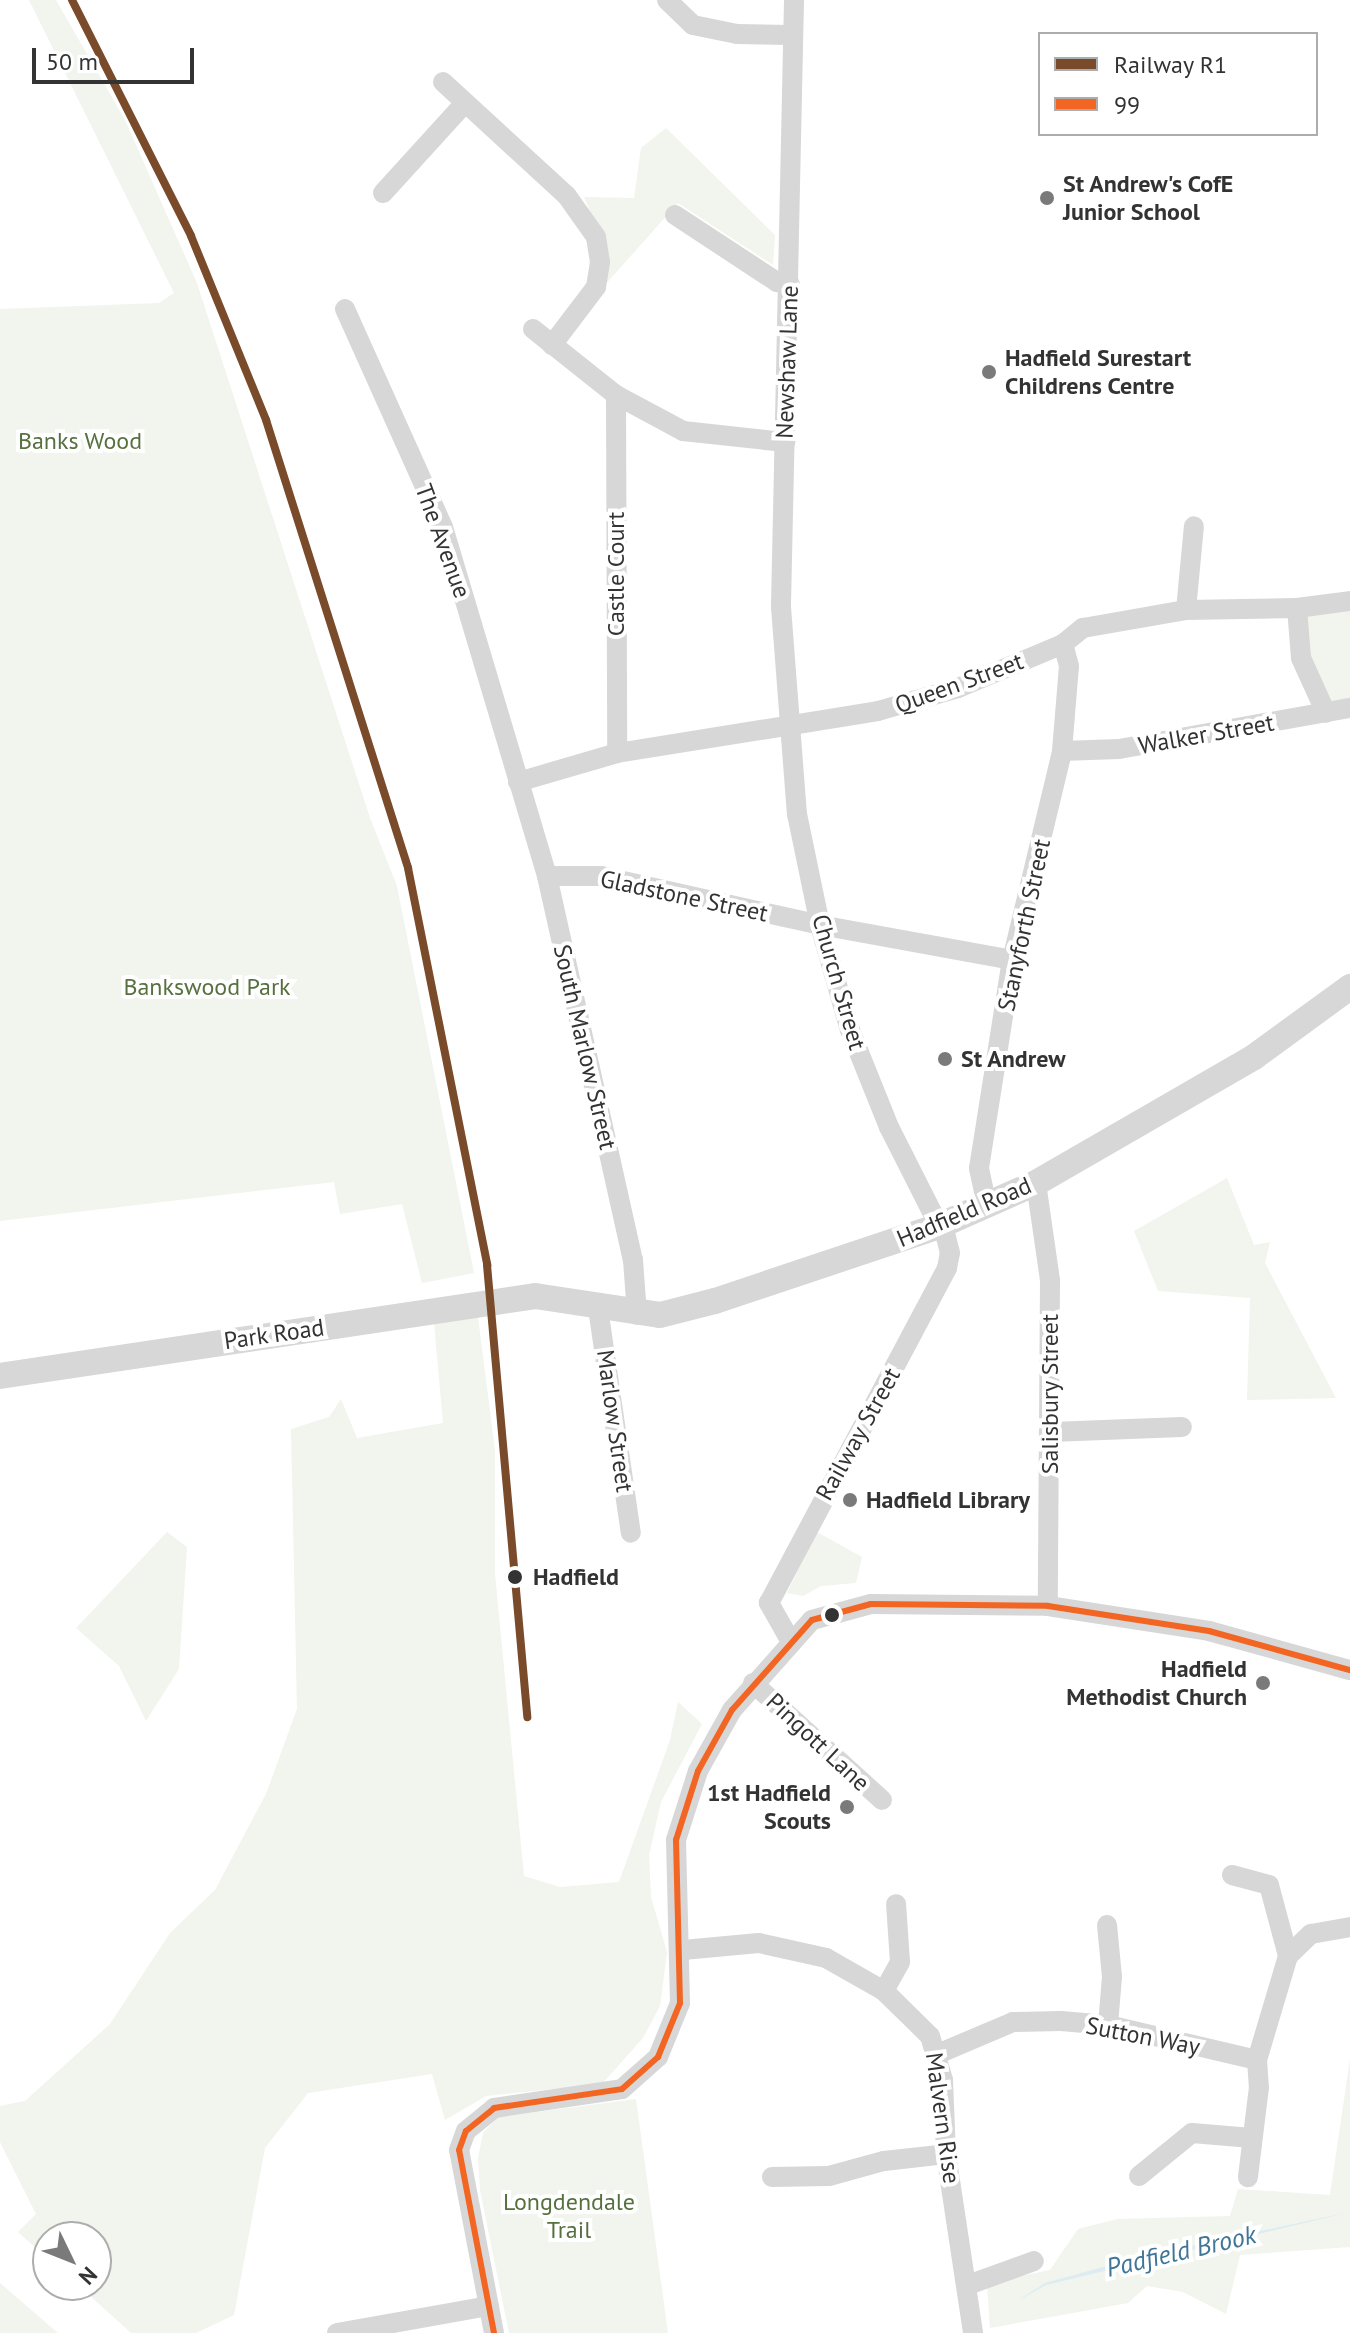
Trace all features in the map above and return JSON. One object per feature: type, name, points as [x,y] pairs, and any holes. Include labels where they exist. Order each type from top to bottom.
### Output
[{"type":"street","points":[[667,0],[693,25],[737,34],[791,35]]},
{"type":"street","name":"Newshaw Lane","points":[[787,723],[781,607],[794,0]]},
{"type":"street","points":[[443,82],[567,196],[596,237],[600,262],[596,287],[552,345]]},
{"type":"street","points":[[383,193],[465,103]]},
{"type":"street","points":[[675,215],[777,282],[790,284]]},
{"type":"street","name":"The Avenue","points":[[345,309],[443,527],[518,782]]},
{"type":"street","points":[[533,329],[616,395],[683,431],[785,442]]},
{"type":"street","name":"Castle Court","points":[[616,395],[617,753]]},
{"type":"street","points":[[1186,610],[1194,526]]},
{"type":"street","name":"Queen Street","points":[[518,782],[617,753],[787,723],[878,711],[958,688],[1063,644],[1083,628],[1186,610],[1297,608],[1350,601]]},
{"type":"street","points":[[1297,608],[1301,658],[1326,713]]},
{"type":"street","name":"Stanyforth Street","points":[[987,1206],[979,1168],[1012,960],[1062,751],[1069,666],[1063,644]]},
{"type":"street","name":"Walker Street","points":[[1062,751],[1119,749],[1350,708]]},
{"type":"street","name":"Church Street","points":[[787,723],[797,814],[820,925],[850,1030],[889,1127],[941,1225]]},
{"type":"street","name":"South Marlow Street","points":[[518,782],[547,876],[633,1260],[637,1315]]},
{"type":"street","name":"Gladstone Street","points":[[547,876],[615,879],[820,925],[1012,960]]},
{"type":"street","name":"Hadfield Road","points":[[535,1296],[637,1315],[660,1315],[715,1301],[941,1225],[1036,1183],[1254,1057],[1350,987]]},
{"type":"street","name":"Salisbury Street","points":[[1036,1183],[1050,1280],[1048,1606]]},
{"type":"street","name":"Railway Street","points":[[790,1640],[769,1603],[947,1268],[950,1253],[941,1225]]},
{"type":"street","name":"Park Road","points":[[7,1375],[535,1296]]},
{"type":"street","name":"Marlow Street","points":[[598,1308],[631,1533]]},
{"type":"street","points":[[1051,1432],[1182,1427]]},
{"type":"street","points":[[494,2333],[459,2150],[466,2131],[494,2108],[622,2089],[645,2073],[675,2023],[683,1950],[674,1880],[676,1840],[710,1747],[753,1683],[812,1620],[871,1604],[1048,1606],[1209,1631],[1350,1670]]},
{"type":"street","name":"Pingott Lane","points":[[753,1683],[882,1800]]},
{"type":"street","points":[[1232,1875],[1269,1885],[1288,1956]]},
{"type":"street","points":[[884,1991],[900,1962],[896,1904]]},
{"type":"street","points":[[1107,1925],[1112,1977],[1108,2025]]},
{"type":"street","points":[[1248,2177],[1259,2087],[1257,2060],[1288,1956],[1311,1934],[1350,1927]]},
{"type":"street","name":"Malvern Rise","points":[[683,1950],[759,1943],[793,1947],[826,1958],[884,1991],[930,2036],[940,2053],[946,2154],[973,2333]]},
{"type":"street","name":"Sutton Way","points":[[940,2053],[1013,2022],[1108,2025],[1257,2060]]},
{"type":"street","points":[[1139,2176],[1192,2133],[1252,2138]]},
{"type":"street","points":[[772,2177],[829,2176],[884,2161],[946,2154]]},
{"type":"street","points":[[968,2285],[1034,2261]]},
{"type":"street","points":[[337,2333],[489,2306]]},
{"type":"green space","name":"Bankswood Park","points":[[29,0],[56,0],[125,120],[197,283],[370,818],[397,886],[474,1273],[422,1283],[402,1204],[340,1214],[334,1182],[0,1221],[0,309],[159,303],[174,293]]},
{"type":"green space","points":[[666,128],[775,235],[773,265],[678,203],[604,286],[606,250],[584,197],[634,198],[641,148]]},
{"type":"green space","points":[[1350,607],[1350,701],[1330,705],[1310,660],[1303,614]]},
{"type":"green space","points":[[1227,1178],[1254,1245],[1270,1242],[1265,1263],[1336,1398],[1247,1400],[1250,1298],[1158,1291],[1134,1231]]},
{"type":"green space","points":[[478,1317],[495,1450],[495,1574],[524,1876],[560,1887],[619,1882],[670,1740],[678,1702],[702,1724],[661,1802],[649,1855],[651,1897],[667,1952],[660,2006],[643,2038],[602,2084],[486,2096],[445,2120],[432,2074],[308,2093],[265,2148],[234,2315],[196,2333],[131,2333],[96,2301],[112,2301],[112,2221],[32,2221],[32,2245],[18,2232],[36,2214],[0,2142],[0,2106],[25,2101],[110,2024],[170,1933],[215,1890],[266,1794],[297,1709],[291,1429],[329,1417],[341,1399],[357,1438],[443,1423],[434,1323]]},
{"type":"green space","points":[[167,1532],[187,1547],[179,1669],[146,1721],[119,1666],[76,1628]]},
{"type":"green space","points":[[817,1532],[862,1557],[856,1583],[821,1586],[803,1596],[787,1593]]},
{"type":"green space","points":[[1350,2059],[1350,2247],[1240,2255],[1226,2314],[1183,2292],[1147,2286],[1128,2303],[990,2328],[987,2283],[1050,2270],[1078,2229],[1117,2219],[1230,2216],[1238,2189],[1330,2195]]},
{"type":"green space","name":"Longdendale Trail","points":[[636,2099],[668,2333],[509,2333],[480,2190],[478,2158],[483,2133],[498,2117]]},
{"type":"green space","points":[[0,2283],[58,2333],[0,2333]]},
{"type":"water","name":"Padfield Brook","points":[[1350,2212],[1046,2285],[1017,2301],[1045,2283],[1143,2256]]},
{"type":"rail line","name":"R1","points":[[72,0],[191,236],[266,420],[408,868],[487,1265],[527,1717]]},
{"type":"transit line","name":"99","points":[[494,2333],[459,2150],[466,2131],[494,2108],[622,2089],[658,2057],[680,2003],[676,1840],[698,1771],[732,1710],[812,1620],[871,1604],[1048,1606],[1209,1631],[1350,1670]]},
{"type":"place","name":"St Andrew's CofE Junior School","points":[[1047,198]]},
{"type":"place","name":"Hadfield Surestart Childrens Centre","points":[[989,372]]},
{"type":"place","name":"St Andrew","points":[[945,1059]]},
{"type":"place","name":"Hadfield Library","points":[[850,1500]]},
{"type":"place","name":"Hadfield","points":[[515,1577]]},
{"type":"place","name":"Hadfield Methodist Church","points":[[1263,1683]]},
{"type":"place","name":"1st Hadfield Scouts","points":[[847,1807]]},
{"type":"park label","name":"Banks Wood","points":[[80,441]]}]
